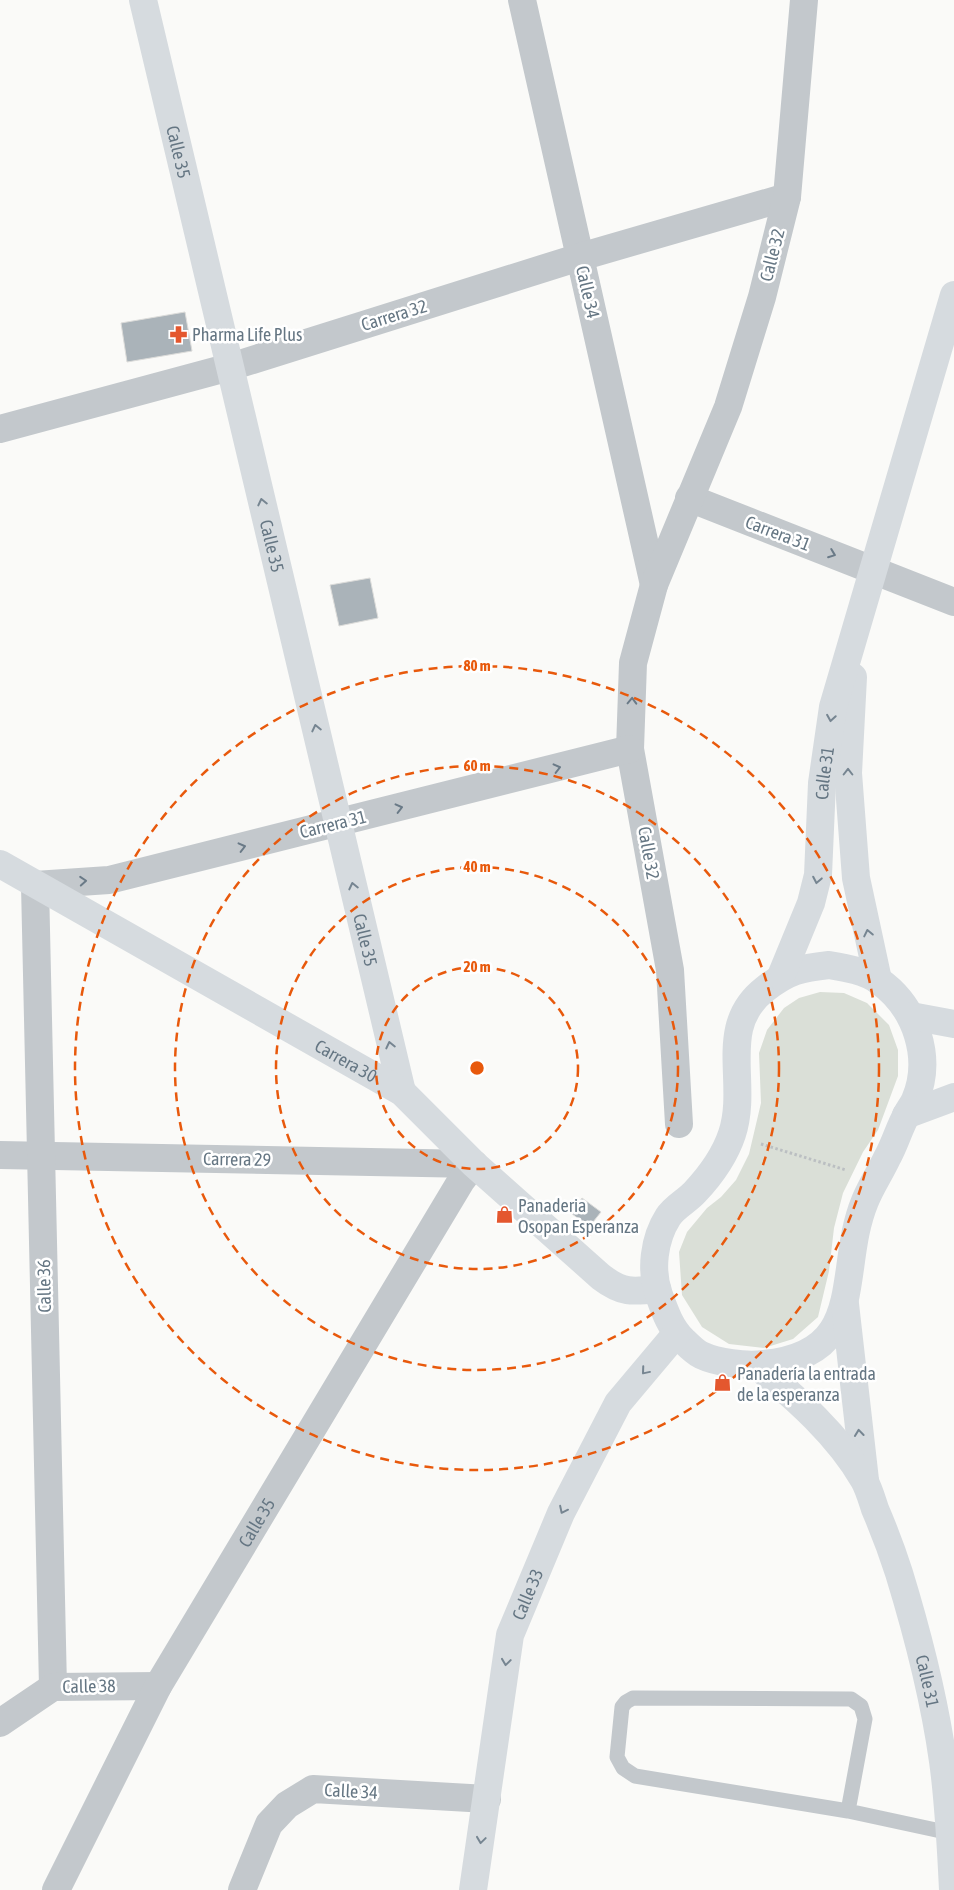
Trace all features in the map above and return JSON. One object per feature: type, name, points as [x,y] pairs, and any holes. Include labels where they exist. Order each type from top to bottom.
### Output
[{"type":"street","name":"Calle 35","points":[[143,0],[402,1092]]},
{"type":"street","name":"Calle 34","points":[[522,0],[654,585]]},
{"type":"street","name":"Calle 32","points":[[689,498],[728,407],[762,297],[787,197],[804,0]]},
{"type":"street","name":"Carrera 32","points":[[0,429],[230,367],[580,257],[787,197]]},
{"type":"street","name":"Calle 31","points":[[781,976],[811,903],[818,875],[822,783],[833,707],[954,295]]},
{"type":"street","name":"Carrera 31","points":[[689,498],[954,602]]},
{"type":"street","points":[[654,585],[689,498]]},
{"type":"street","name":"Calle 31","points":[[873,570],[854,669],[848,773],[856,878],[878,980]]},
{"type":"street","name":"Calle 32","points":[[654,585],[633,664],[630,749],[670,970],[679,1124]]},
{"type":"street","name":"Carrera 31","points":[[34,885],[109,880],[630,749]]},
{"type":"street","name":"Carrera 30","points":[[0,864],[402,1092],[474,1164],[601,1277],[615,1287],[631,1292],[657,1289]]},
{"type":"street","name":"Calle 36","points":[[34,885],[53,1687]]},
{"type":"street","points":[[829,965],[853,969],[878,980],[900,999],[911,1016],[922,1049],[921,1078],[915,1099],[864,1202],[859,1220],[845,1301],[832,1333],[820,1345],[805,1355],[781,1362],[756,1365],[723,1361],[699,1354],[676,1334],[665,1312],[657,1289],[654,1260],[659,1236],[669,1215],[694,1193],[712,1171],[732,1136],[739,1091],[736,1056],[740,1020],[756,996],[781,976],[805,967],[829,965]]},
{"type":"street","points":[[911,1016],[954,1024]]},
{"type":"street","points":[[906,1114],[954,1097]]},
{"type":"street","name":"Carrera 29","points":[[0,1155],[474,1164]]},
{"type":"street","name":"Calle 35","points":[[56,1890],[158,1686],[461,1181],[474,1164]]},
{"type":"street","name":"Calle 31","points":[[845,1301],[865,1481],[891,1549],[913,1618],[926,1672],[943,1761],[950,1833],[952,1890]]},
{"type":"street","name":"Calle 33","points":[[473,1890],[510,1636],[561,1513],[618,1403],[676,1334]]},
{"type":"street","name":"Calle 31","points":[[756,1365],[787,1390],[815,1418],[842,1449],[865,1481]]},
{"type":"street","name":"Calle 38","points":[[0,1723],[53,1687],[158,1686]]},
{"type":"street","name":"Calle 34","points":[[242,1890],[269,1824],[286,1805],[313,1789],[487,1799]]},
{"type":"lane","points":[[848,1811],[865,1718],[861,1706],[851,1699],[633,1698],[622,1707],[617,1757],[623,1768],[636,1776],[848,1811],[950,1833]]},
{"type":"path","points":[[732,1136],[875,1179]]},
{"type":"shaded area","points":[[820,992],[844,993],[867,1003],[889,1025],[898,1050],[898,1076],[878,1130],[863,1152],[843,1193],[834,1228],[829,1271],[818,1317],[793,1339],[764,1348],[729,1344],[702,1327],[682,1295],[679,1252],[687,1232],[707,1208],[721,1197],[736,1180],[749,1154],[761,1103],[759,1053],[767,1030],[784,1008],[799,998]]},
{"type":"building","points":[[185,312],[192,351],[127,362],[121,323]]},
{"type":"building","points":[[370,578],[378,618],[339,626],[330,585]]},
{"type":"building","points":[[582,1198],[601,1212],[589,1227],[571,1213]]},
{"type":"place","name":"Pharma Life Plus","points":[[178,334]]},
{"type":"place","name":"Panaderia Osopan Esperanza","points":[[504,1215]]},
{"type":"place","name":"Panadería la entrada de la esperanza","points":[[723,1383]]}]
